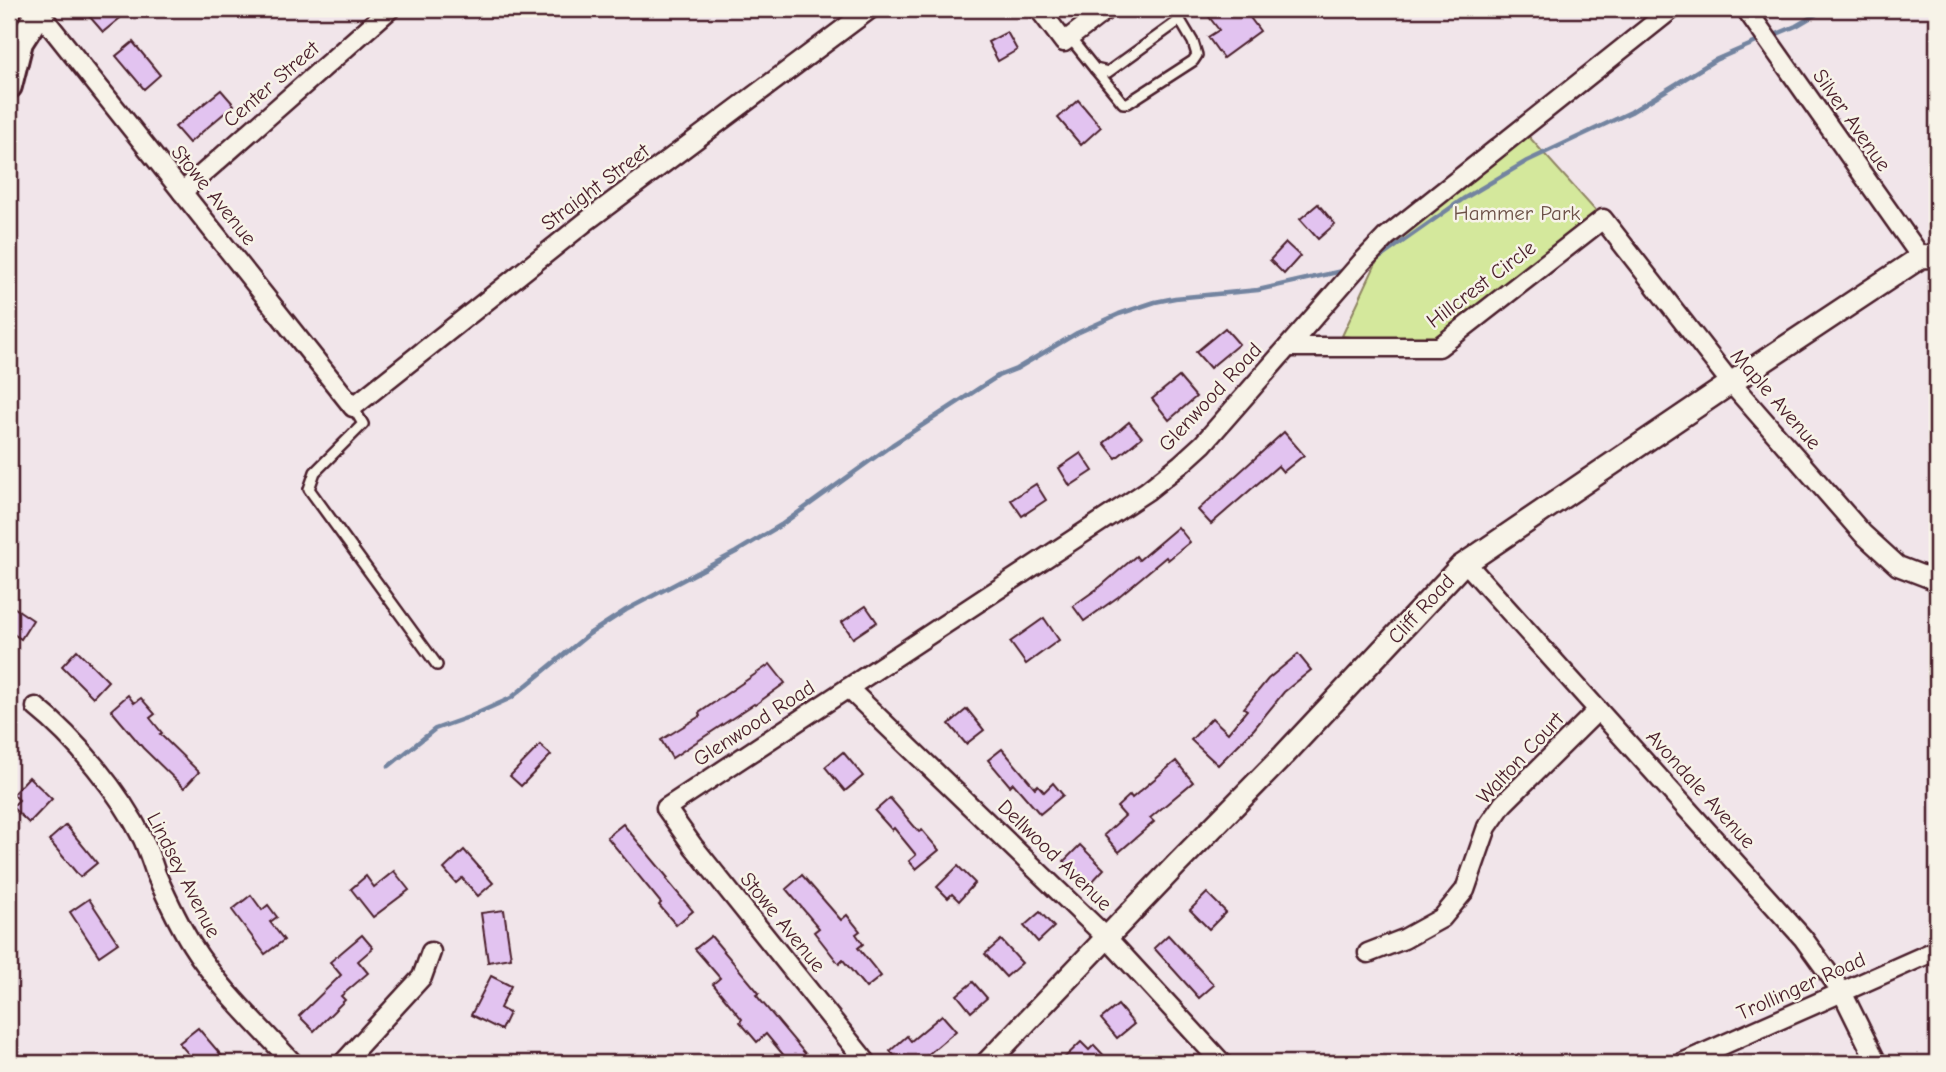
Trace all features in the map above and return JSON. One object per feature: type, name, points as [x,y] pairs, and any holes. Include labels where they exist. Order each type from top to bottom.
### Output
[{"type":"main road","points":[[9,86],[14,43],[40,10]]},
{"type":"street","name":"Center Street","points":[[182,192],[390,9]]},
{"type":"street","name":"Straight Street","points":[[353,407],[588,220],[870,9]]},
{"type":"street","points":[[1039,9],[1067,40],[1107,9]]},
{"type":"street","name":"Glenwood Road","points":[[666,808],[1156,484],[1203,444],[1386,237],[1672,9]]},
{"type":"street","name":"Silver Avenue","points":[[1746,9],[1929,257]]},
{"type":"street","name":"Stowe Avenue","points":[[40,10],[353,407]]},
{"type":"street","name":"Hillcrest Circle","points":[[1288,347],[1439,347],[1604,219]]},
{"type":"street","name":"Maple Avenue","points":[[1604,219],[1731,383],[1863,534],[1898,566],[1937,580]]},
{"type":"street","name":"Cliff Road","points":[[987,1063],[1466,563],[1731,383],[1929,257]]},
{"type":"street","name":"Avondale Avenue","points":[[1466,563],[1803,938],[1842,992],[1877,1063]]},
{"type":"street","name":"Dellwood Avenue","points":[[848,688],[1107,938],[1222,1063]]},
{"type":"street","name":"Lindsey Avenue","points":[[36,707],[78,748],[118,798],[142,839],[172,911],[194,948],[228,992],[293,1063]]},
{"type":"street","name":"Walton Court","points":[[1368,953],[1404,939],[1442,918],[1465,890],[1487,827],[1503,804],[1598,710]]},
{"type":"street","name":"Stowe Avenue","points":[[666,808],[693,846],[867,1063]]},
{"type":"street","name":"Trollinger Road","points":[[1682,1063],[1937,950]]},
{"type":"street","points":[[343,1063],[422,977],[431,952]]},
{"type":"lane","points":[[1067,40],[1123,103],[1128,103],[1193,61],[1197,55],[1193,42],[1172,9]]},
{"type":"lane","points":[[1095,69],[1108,72],[1180,20]]},
{"type":"lane","points":[[353,407],[363,424],[314,472],[309,489],[437,665]]},
{"type":"green space","name":"Hammer Park","points":[[1522,129],[1603,219],[1439,347],[1342,336],[1378,259]]},
{"type":"building","points":[[83,9],[131,9],[103,32]]},
{"type":"building","points":[[1203,9],[1234,9],[1239,16],[1245,11],[1260,31],[1223,58],[1208,37],[1219,30]]},
{"type":"building","points":[[1007,32],[1017,50],[998,61],[988,42]]},
{"type":"building","points":[[133,42],[160,75],[144,89],[116,56]]},
{"type":"building","points":[[221,90],[234,105],[189,143],[175,127]]},
{"type":"building","points":[[1078,100],[1101,127],[1081,145],[1058,118]]},
{"type":"building","points":[[1318,204],[1335,224],[1318,239],[1300,219]]},
{"type":"building","points":[[1286,243],[1300,256],[1284,274],[1270,260]]},
{"type":"building","points":[[1225,328],[1239,344],[1210,368],[1196,352]]},
{"type":"building","points":[[1179,377],[1196,397],[1169,420],[1152,399]]},
{"type":"building","points":[[1129,422],[1142,437],[1116,458],[1104,443]]},
{"type":"building","points":[[1284,432],[1304,455],[1283,472],[1278,466],[1211,524],[1198,510]]},
{"type":"building","points":[[1081,453],[1093,471],[1070,486],[1059,468]]},
{"type":"building","points":[[1036,484],[1046,500],[1022,516],[1011,500]]},
{"type":"building","points":[[1178,527],[1190,542],[1168,560],[1166,557],[1084,621],[1073,606],[1136,556],[1139,560]]},
{"type":"building","points":[[9,604],[33,620],[21,639],[9,631]]},
{"type":"building","points":[[866,606],[877,622],[853,638],[842,622]]},
{"type":"building","points":[[1044,618],[1059,640],[1026,664],[1010,642]]},
{"type":"building","points":[[77,650],[108,681],[93,697],[62,666]]},
{"type":"building","points":[[1298,654],[1311,670],[1284,692],[1254,729],[1218,765],[1191,740],[1212,718],[1228,733],[1268,679]]},
{"type":"building","points":[[770,664],[785,683],[672,758],[661,740],[700,716],[699,713]]},
{"type":"building","points":[[128,695],[134,703],[141,698],[155,714],[150,718],[162,733],[160,734],[199,772],[184,788],[143,748],[111,710]]},
{"type":"building","points":[[967,709],[984,730],[966,744],[949,724]]},
{"type":"building","points":[[540,745],[551,755],[521,786],[510,776]]},
{"type":"building","points":[[1002,749],[1035,788],[1038,785],[1044,792],[1053,783],[1063,795],[1040,814],[1013,783],[1010,786],[988,760]]},
{"type":"building","points":[[843,752],[863,776],[845,791],[825,767]]},
{"type":"building","points":[[1176,761],[1193,782],[1150,818],[1154,822],[1119,852],[1104,835],[1125,816],[1117,807],[1130,795],[1132,798]]},
{"type":"building","points":[[29,777],[52,799],[29,823],[12,807],[19,800],[13,794]]},
{"type":"building","points":[[890,798],[919,832],[922,830],[939,850],[916,869],[909,861],[916,855],[894,828],[892,830],[875,811]]},
{"type":"building","points":[[623,824],[693,911],[676,925],[607,837]]},
{"type":"building","points":[[66,825],[97,863],[80,877],[49,840]]},
{"type":"building","points":[[1080,845],[1104,869],[1089,885],[1064,861]]},
{"type":"building","points":[[464,850],[493,883],[478,896],[462,878],[456,883],[444,869]]},
{"type":"building","points":[[958,866],[975,883],[959,901],[952,894],[948,898],[937,887]]},
{"type":"building","points":[[394,871],[409,890],[373,917],[351,889],[366,876],[374,887]]},
{"type":"building","points":[[802,875],[841,920],[847,915],[860,931],[856,934],[863,944],[858,948],[881,976],[866,988],[843,960],[839,964],[814,932],[819,928],[786,889]]},
{"type":"building","points":[[1207,893],[1226,912],[1209,929],[1190,910]]},
{"type":"building","points":[[251,895],[262,910],[268,905],[277,917],[270,922],[284,940],[265,954],[232,910]]},
{"type":"building","points":[[89,899],[118,943],[99,956],[70,912]]},
{"type":"building","points":[[504,910],[511,958],[488,962],[481,913]]},
{"type":"building","points":[[1040,912],[1054,927],[1038,942],[1024,926]]},
{"type":"building","points":[[362,935],[373,948],[358,961],[368,973],[341,996],[345,1000],[314,1031],[299,1016],[341,975],[330,962]]},
{"type":"building","points":[[1168,935],[1214,985],[1199,998],[1154,948]]},
{"type":"building","points":[[711,936],[813,1063],[790,1063],[766,1034],[757,1042],[740,1022],[742,1019],[713,984],[720,978],[695,949]]},
{"type":"building","points":[[1001,940],[1022,963],[1006,977],[985,954]]},
{"type":"building","points":[[491,976],[511,986],[500,1008],[509,1013],[501,1030],[471,1015]]},
{"type":"building","points":[[973,982],[987,998],[971,1012],[957,995]]},
{"type":"building","points":[[1118,1005],[1134,1024],[1117,1038],[1101,1019]]},
{"type":"building","points":[[942,1015],[956,1031],[925,1057],[931,1063],[901,1063],[890,1051],[907,1036],[911,1041]]},
{"type":"building","points":[[198,1028],[228,1063],[196,1063],[179,1043]]},
{"type":"building","points":[[1081,1042],[1089,1050],[1094,1045],[1111,1063],[1059,1063]]},
{"type":"waterway","points":[[1772,36],[1825,9]]},
{"type":"waterway","points":[[1371,262],[1463,199],[1527,161],[1631,112],[1715,60],[1761,40]]},
{"type":"waterway","points":[[389,766],[435,729],[511,698],[589,634],[626,610],[781,525],[892,445],[998,376],[1016,369],[1077,333],[1119,314],[1155,302],[1258,290],[1346,270]]}]
